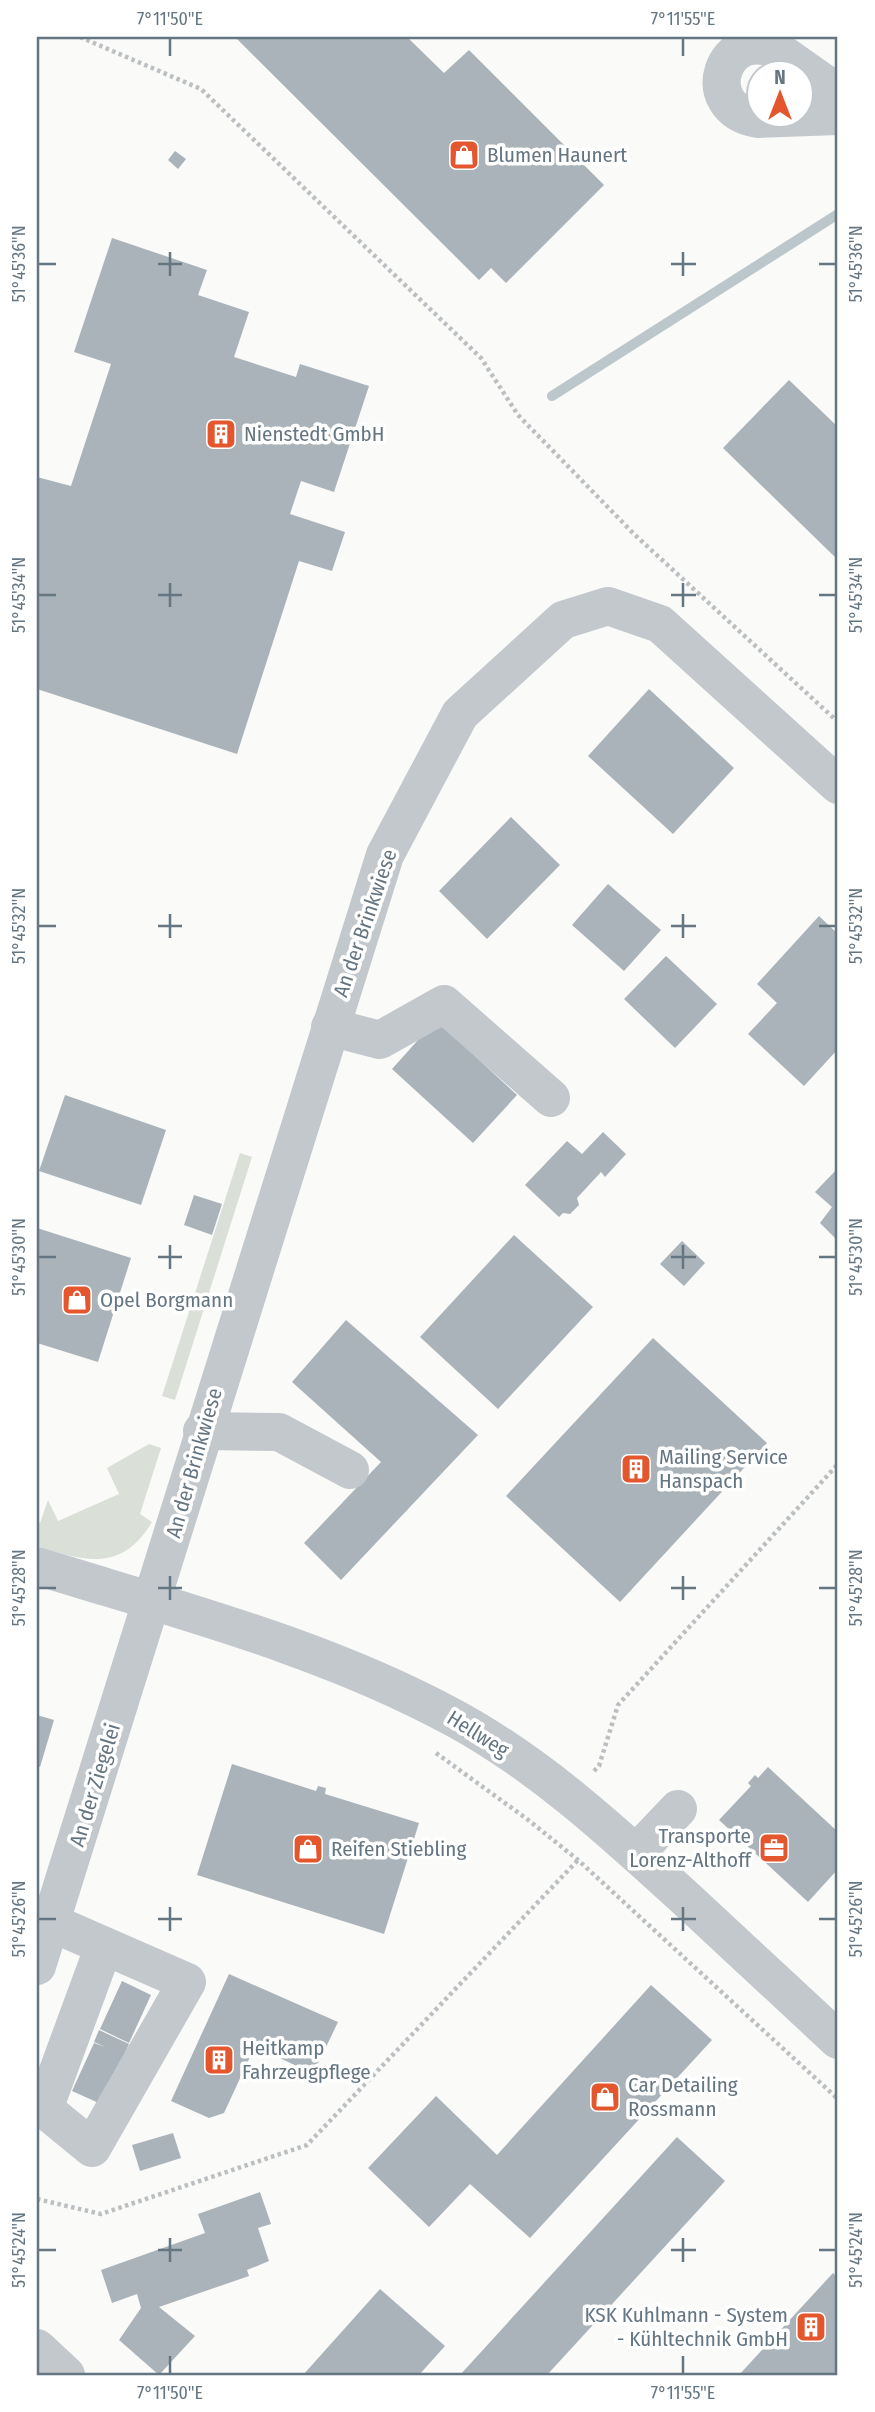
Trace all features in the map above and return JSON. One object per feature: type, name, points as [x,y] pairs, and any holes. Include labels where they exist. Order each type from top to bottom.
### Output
[{"type":"street","points":[[838,93],[780,52],[759,45],[737,51],[723,69],[721,80],[727,103],[746,117],[758,119],[838,116]]},
{"type":"street","name":"An der Brinkwiese","points":[[152,1602],[202,1431],[385,855],[460,714],[563,620],[608,606],[660,624],[838,785]]},
{"type":"street","points":[[330,1027],[380,1040],[444,1004],[551,1098]]},
{"type":"street","points":[[202,1431],[279,1432],[350,1470]]},
{"type":"street","name":"Hellweg","points":[[37,1566],[296,1647],[408,1694],[456,1719],[571,1798],[605,1826],[838,2040]]},
{"type":"street","name":"An der Ziegelei","points":[[37,1966],[152,1602]]},
{"type":"street","points":[[636,1853],[678,1809]]},
{"type":"street","points":[[52,1923],[187,1982],[92,2148],[40,2106],[104,1946]]},
{"type":"street","points":[[37,2348],[66,2375]]},
{"type":"path","points":[[80,37],[201,89],[481,358],[518,415],[635,535],[838,722]]},
{"type":"path","points":[[544,1833],[599,1766],[618,1705],[838,1464]]},
{"type":"path","points":[[428,1747],[578,1860],[838,2099]]},
{"type":"path","points":[[37,2199],[101,2214],[307,2145],[578,1860],[605,1826]]},
{"type":"shaded area","points":[[240,1153],[252,1157],[175,1400],[162,1396]]},
{"type":"shaded area","points":[[149,1444],[161,1448],[140,1514],[152,1522],[128,1549],[115,1556],[87,1559],[37,1546],[37,1522],[40,1523],[48,1500],[58,1521],[119,1494],[107,1468]]},
{"type":"building","name":"Blumen Haunert","points":[[235,37],[407,37],[444,73],[469,50],[604,185],[506,283],[491,268],[479,280]]},
{"type":"building","points":[[175,151],[186,159],[178,169],[168,160]]},
{"type":"building","points":[[112,238],[207,270],[198,295],[249,312],[234,357],[296,377],[300,364],[369,386],[334,492],[301,481],[290,514],[345,532],[332,571],[299,561],[237,754],[37,689],[37,477],[71,486],[111,364],[74,352]]},
{"type":"building","points":[[789,380],[838,427],[838,560],[723,448]]},
{"type":"building","points":[[649,689],[734,768],[673,834],[588,756]]},
{"type":"building","points":[[511,817],[560,865],[487,939],[439,891]]},
{"type":"building","points":[[608,884],[661,930],[624,971],[572,925]]},
{"type":"building","points":[[819,916],[838,934],[838,1049],[804,1086],[748,1034],[777,1003],[757,984]]},
{"type":"building","points":[[666,956],[717,1004],[675,1048],[624,999]]},
{"type":"building","points":[[436,1020],[517,1095],[473,1143],[392,1069]]},
{"type":"building","points":[[65,1095],[166,1130],[141,1205],[39,1171]]},
{"type":"building","points":[[603,1132],[626,1154],[605,1177],[601,1172],[577,1198],[579,1205],[570,1214],[563,1213],[559,1217],[525,1185],[567,1141],[582,1154]]},
{"type":"building","points":[[838,1168],[838,1241],[820,1223],[832,1207],[815,1192]]},
{"type":"building","points":[[194,1195],[222,1204],[212,1235],[184,1225]]},
{"type":"building","name":"Opel Borgmann","points":[[37,1228],[131,1258],[98,1362],[37,1343]]},
{"type":"building","points":[[514,1235],[593,1307],[498,1409],[420,1337]]},
{"type":"building","points":[[682,1241],[705,1263],[684,1286],[660,1264]]},
{"type":"building","points":[[346,1320],[478,1435],[341,1580],[304,1543],[381,1462],[292,1382]]},
{"type":"building","name":"Mailing Service Hanspach","points":[[653,1338],[767,1443],[620,1602],[506,1496]]},
{"type":"building","points":[[37,1715],[54,1720],[40,1767],[37,1766]]},
{"type":"building","name":"Reifen Stiebling","points":[[232,1764],[316,1791],[318,1786],[326,1788],[325,1794],[419,1823],[384,1934],[197,1875]]},
{"type":"building","points":[[768,1767],[838,1832],[838,1869],[808,1902],[719,1820],[751,1786],[748,1783],[755,1775],[758,1778]]},
{"type":"building","name":"Heitkamp Fahrzeugpflege","points":[[229,1974],[338,2022],[313,2074],[255,2046],[224,2113],[209,2118],[171,2101]]},
{"type":"building","points":[[122,1981],[151,1995],[129,2043],[100,2029]]},
{"type":"building","name":"Car Detailing Rossmann","points":[[651,1985],[712,2040],[530,2238],[470,2184],[429,2227],[368,2168],[436,2096],[497,2155]]},
{"type":"building","points":[[99,2030],[129,2044],[101,2104],[72,2091],[94,2043],[105,2047],[94,2042]]},
{"type":"building","points":[[173,2133],[181,2158],[140,2171],[132,2145]]},
{"type":"building","points":[[677,2137],[725,2181],[547,2375],[460,2375]]},
{"type":"building","points":[[260,2192],[271,2224],[258,2228],[269,2261],[247,2270],[249,2276],[159,2307],[195,2336],[159,2375],[119,2340],[141,2308],[137,2294],[112,2303],[101,2270],[205,2233],[198,2214]]},
{"type":"building","name":"KSK Kuhlmann - System - Kühltechnik GmbH","points":[[833,2273],[838,2278],[838,2375],[739,2375]]},
{"type":"building","points":[[380,2289],[445,2346],[419,2375],[303,2375]]},
{"type":"waterway","points":[[552,396],[838,214]]},
{"type":"place","name":"Blumen Haunert","points":[[464,155]]},
{"type":"place","name":"Nienstedt GmbH","points":[[221,434]]},
{"type":"place","name":"Opel Borgmann","points":[[77,1300]]},
{"type":"place","name":"Mailing Service Hanspach","points":[[636,1469]]},
{"type":"place","name":"Transporte Lorenz-Althoff","points":[[774,1848]]},
{"type":"place","name":"Reifen Stiebling","points":[[308,1849]]},
{"type":"place","name":"Heitkamp Fahrzeugpflege","points":[[219,2060]]},
{"type":"place","name":"Car Detailing Rossmann","points":[[605,2097]]},
{"type":"place","name":"KSK Kuhlmann - System - Kühltechnik GmbH","points":[[811,2327]]}]
